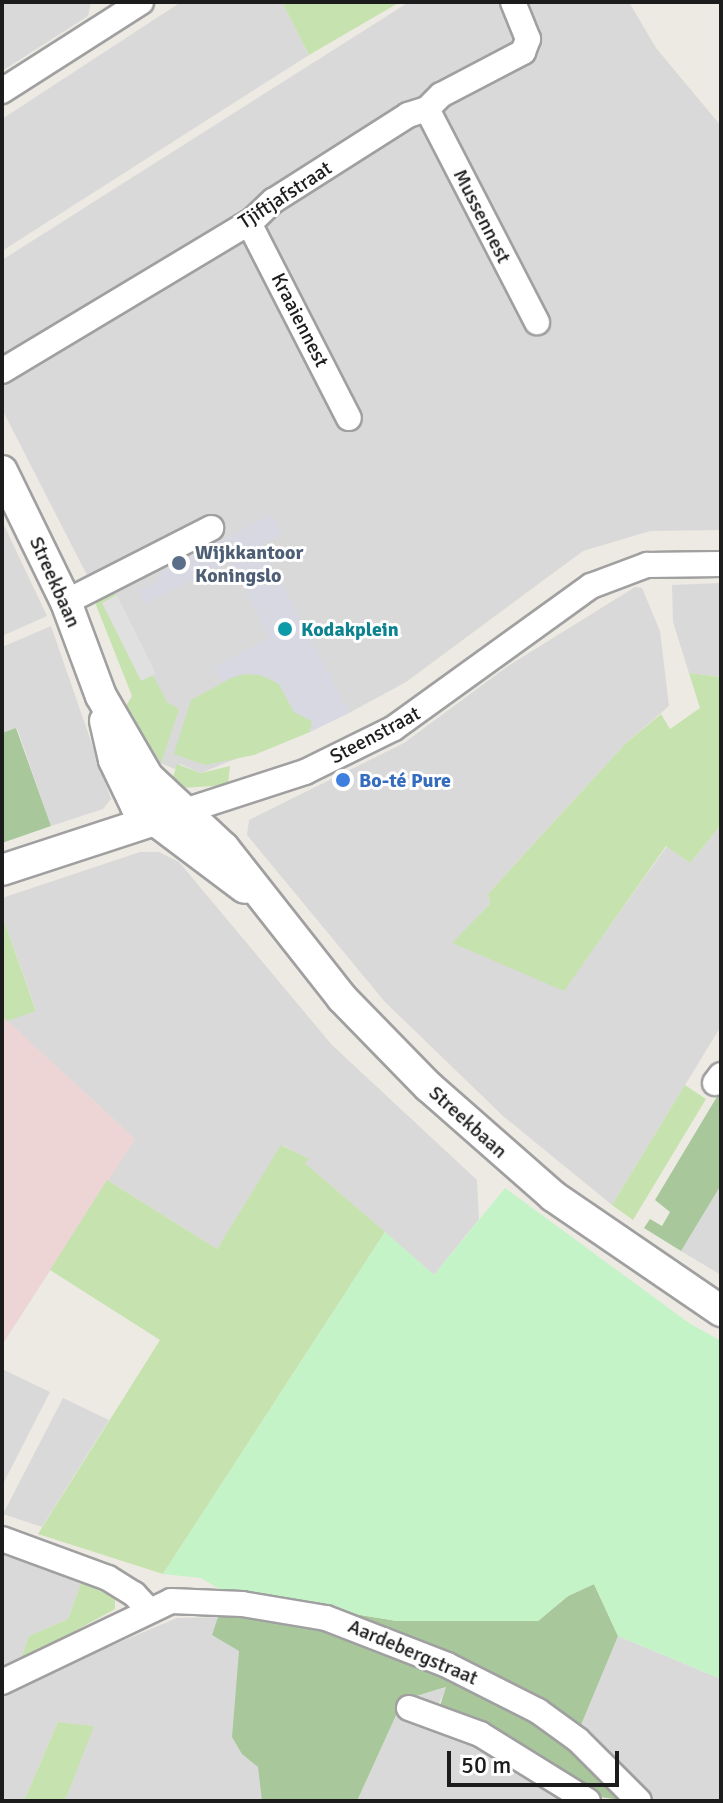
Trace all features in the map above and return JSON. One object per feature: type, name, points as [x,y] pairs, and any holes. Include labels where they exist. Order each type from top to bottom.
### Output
[{"type":"street","name":"Tjiftjafstraat","points":[[2,371],[249,223],[273,201],[408,115],[427,109],[441,95],[523,52],[528,39],[513,2]]},
{"type":"street","points":[[2,91],[129,5]]},
{"type":"street","name":"Mussennest","points":[[427,109],[537,322]]},
{"type":"street","name":"Kraaiennest","points":[[249,223],[349,418]]},
{"type":"street","name":"Streekbaan","points":[[2,471],[66,602],[101,696],[124,787],[153,820],[224,877],[254,891]]},
{"type":"street","points":[[66,602],[211,528]]},
{"type":"street","name":"Steenstraat","points":[[2,870],[305,772],[394,728],[591,586],[647,565],[721,564]]},
{"type":"street","name":"Streekbaan","points":[[101,696],[148,777],[188,810],[366,1023],[489,1142],[615,1242],[721,1311]]},
{"type":"street","points":[[2,1539],[108,1578],[149,1610]]},
{"type":"street","name":"Aardebergstraat","points":[[2,1682],[171,1601],[218,1602],[300,1613],[361,1629],[538,1711],[578,1740],[639,1801]]},
{"type":"street","points":[[409,1708],[480,1734],[588,1801]]},
{"type":"shaded area","points":[[2,2],[91,2],[88,16],[2,71]]},
{"type":"shaded area","points":[[181,2],[282,2],[309,55],[2,251],[2,119]]},
{"type":"shaded area","points":[[409,2],[629,2],[656,48],[721,126],[721,530],[650,531],[583,551],[406,682],[349,713],[201,773],[180,764],[175,769],[155,761],[126,706],[141,681],[2,409],[2,260]]},
{"type":"shaded area","name":"Kodakplein","points":[[271,514],[282,534],[262,545],[349,713],[310,732],[312,721],[294,712],[279,684],[270,677],[246,673],[223,681],[213,667],[270,638],[230,561],[146,604],[139,590],[159,580],[157,574]]},
{"type":"shaded area","points":[[2,521],[47,616],[2,636]]},
{"type":"shaded area","points":[[721,583],[721,677],[689,673],[673,622],[672,585]]},
{"type":"shaded area","points":[[635,587],[642,588],[660,631],[669,706],[626,743],[488,894],[490,904],[453,943],[564,990],[667,846],[690,863],[721,825],[721,1026],[612,1205],[503,1116],[385,1002],[247,835],[249,820],[404,743],[508,666]]},
{"type":"shaded area","points":[[117,595],[156,674],[141,681],[102,603]]},
{"type":"shaded area","points":[[51,626],[111,799],[103,809],[51,826],[17,728],[2,733],[2,647]]},
{"type":"shaded area","points":[[140,852],[159,852],[179,862],[332,1045],[477,1180],[479,1219],[434,1275],[305,1163],[308,1159],[282,1145],[217,1249],[107,1180],[135,1139],[7,1021],[36,1010],[2,915],[2,898]]},
{"type":"shaded area","points":[[2,1016],[135,1139],[2,1345]]},
{"type":"shaded area","points":[[721,1185],[721,1275],[681,1251]]},
{"type":"shaded area","points":[[2,1369],[50,1392],[2,1486]]},
{"type":"shaded area","points":[[63,1398],[109,1420],[42,1527],[3,1514]]},
{"type":"shaded area","points":[[2,1554],[82,1581],[68,1619],[29,1636],[20,1661],[2,1669]]},
{"type":"shaded area","points":[[221,1617],[283,1625],[285,1801],[65,1801],[93,1726],[58,1722],[24,1801],[2,1801],[2,1692],[177,1618]]},
{"type":"shaded area","points":[[618,1636],[721,1679],[721,1801],[652,1801],[581,1725]]},
{"type":"shaded area","points":[[447,1687],[430,1721],[470,1736],[575,1801],[357,1801],[403,1700]]},
{"type":"green space","points":[[282,2],[400,2],[309,55]]},
{"type":"green space","points":[[109,591],[117,595],[103,603],[141,680],[153,675],[167,702],[179,709],[161,763],[126,706],[132,696],[95,599]]},
{"type":"green space","points":[[689,673],[721,677],[721,825],[690,863],[666,846],[564,991],[452,943],[490,904],[488,894],[626,743],[661,714],[670,729],[700,708]]},
{"type":"green space","points":[[258,674],[279,684],[294,712],[312,721],[310,732],[254,755],[205,765],[174,754],[191,700],[237,675]]},
{"type":"green space","points":[[16,728],[51,826],[2,843],[2,733]]},
{"type":"green space","points":[[177,764],[201,773],[230,766],[228,785],[182,788],[172,780]]},
{"type":"green space","points":[[2,915],[36,1011],[7,1021],[2,1016]]},
{"type":"green space","points":[[685,1085],[706,1099],[633,1220],[612,1205]]},
{"type":"green space","points":[[721,1090],[721,1185],[681,1251],[644,1228],[650,1219],[662,1226],[670,1212],[655,1200]]},
{"type":"green space","points":[[281,1145],[309,1159],[305,1163],[385,1232],[163,1574],[38,1534],[160,1340],[50,1270],[107,1180],[217,1249]]},
{"type":"green space","points":[[505,1188],[689,1323],[721,1341],[721,1679],[618,1636],[594,1584],[568,1596],[538,1621],[397,1621],[226,1593],[201,1578],[163,1574],[385,1232],[434,1275]]},
{"type":"green space","points":[[82,1581],[115,1599],[115,1609],[20,1661],[29,1636],[68,1619]]},
{"type":"green space","points":[[594,1584],[618,1636],[581,1725],[591,1760],[629,1801],[593,1796],[438,1712],[446,1687],[403,1700],[357,1801],[262,1801],[258,1767],[242,1754],[232,1737],[239,1651],[212,1635],[226,1593],[397,1621],[538,1621],[568,1596]]},
{"type":"green space","points":[[58,1722],[94,1726],[65,1801],[24,1801]]},
{"type":"place","name":"Wijkkantoor Koningslo","points":[[179,563]]},
{"type":"place","name":"Kodakplein","points":[[285,629]]},
{"type":"place","name":"Bo-té Pure","points":[[343,780]]}]
